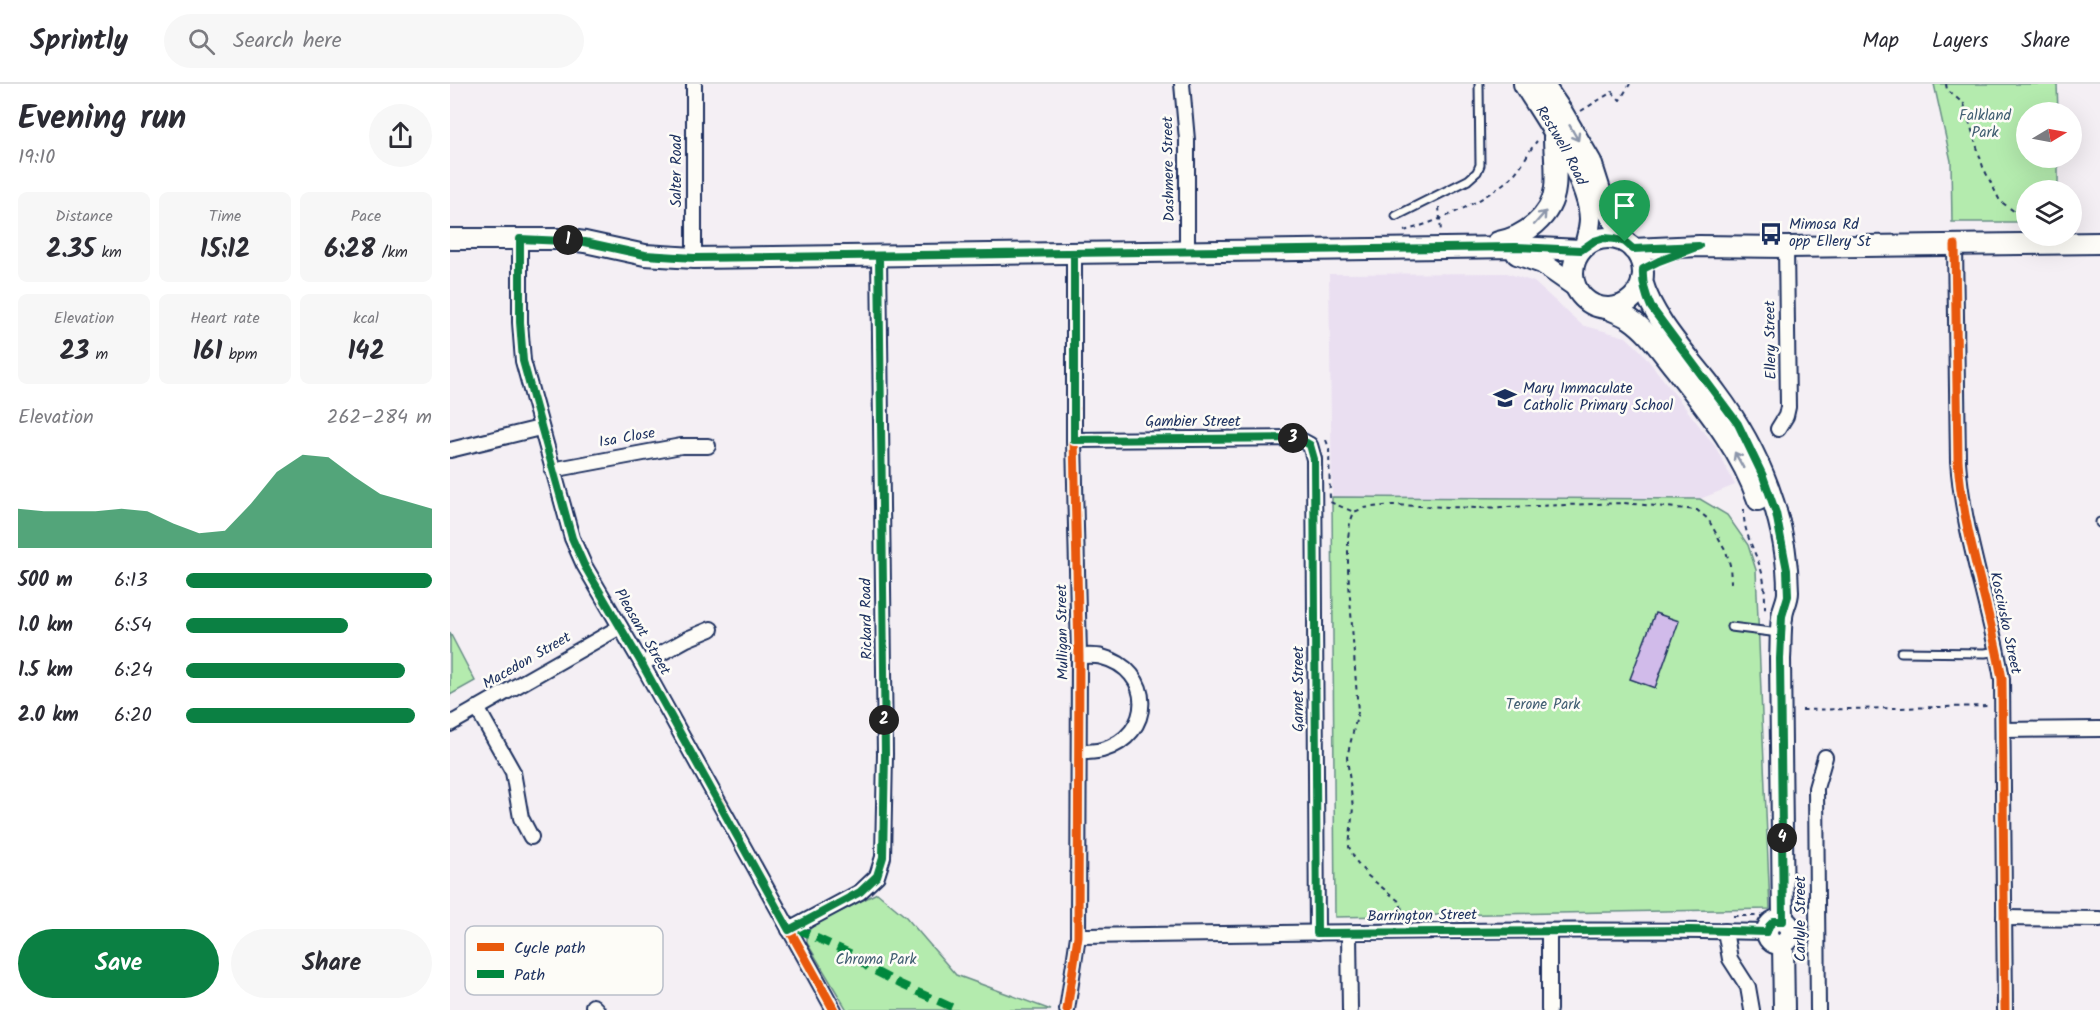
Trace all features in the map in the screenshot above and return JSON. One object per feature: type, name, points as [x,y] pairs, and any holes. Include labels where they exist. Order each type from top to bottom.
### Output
[{"type":"main road","name":"Restwell Road","points":[[1524,84],[1549,135],[1583,187],[1590,219],[1583,248]]},
{"type":"main road","name":"Restwell Road","points":[[1543,84],[1591,162],[1605,206],[1629,246]]},
{"type":"main road","points":[[1469,249],[1508,240],[1533,227],[1547,210],[1555,191],[1549,135]]},
{"type":"main road","points":[[1776,627],[1788,596],[1787,570],[1776,513],[1763,476],[1738,424],[1651,307],[1640,258],[1629,246],[1615,239],[1604,238],[1594,241],[1583,248],[1574,264],[1572,275],[1580,295],[1588,303],[1609,309],[1630,319],[1655,344],[1722,431],[1736,453],[1751,481],[1770,540],[1777,596],[1776,627],[1778,932],[1784,1010]]},
{"type":"main road","points":[[450,239],[585,242],[645,255],[694,258],[1583,248]]},
{"type":"main road","points":[[1629,246],[1786,247],[2100,243]]},
{"type":"main road","points":[[1609,309],[1630,301],[1637,292],[1642,275],[1659,261],[1699,246]]},
{"type":"main road","points":[[1497,248],[1542,263],[1575,286]]},
{"type":"street","name":"Salter Road","points":[[694,84],[694,258]]},
{"type":"street","name":"Dashmere Street","points":[[1182,84],[1187,140],[1187,253]]},
{"type":"street","name":"Pleasant Street","points":[[520,239],[520,322],[523,361],[572,538],[584,565],[642,664],[834,1010]]},
{"type":"street","name":"Kosciusko Street","points":[[1955,245],[1960,495],[1998,651],[2002,679],[2006,1010]]},
{"type":"street","name":"Ellery Street","points":[[1778,429],[1786,416],[1788,407],[1786,247]]},
{"type":"street","name":"Mulligan Street","points":[[1067,1010],[1078,936],[1079,656],[1074,440],[1074,253]]},
{"type":"street","name":"Rickard Road","points":[[789,930],[860,892],[877,876],[883,857],[885,742],[879,256]]},
{"type":"street","points":[[450,450],[540,428]]},
{"type":"street","name":"Gambier Street","points":[[1074,440],[1298,438],[1310,445]]},
{"type":"street","name":"Garnet Street","points":[[1310,445],[1314,459],[1317,933]]},
{"type":"street","name":"Isa Close","points":[[552,470],[681,446],[708,446]]},
{"type":"street","name":"Macedon Street","points":[[450,724],[620,627]]},
{"type":"street","points":[[642,664],[687,639],[711,629]]},
{"type":"street","points":[[1079,656],[1102,657],[1125,668],[1137,683],[1142,703],[1139,721],[1129,735],[1101,751],[1079,752]]},
{"type":"street","points":[[477,708],[513,772],[521,818],[531,837]]},
{"type":"street","points":[[2004,730],[2100,729]]},
{"type":"street","name":"Carlyle Street","points":[[1818,1010],[1816,788],[1825,757]]},
{"type":"street","points":[[2004,918],[2100,919]]},
{"type":"street","points":[[1549,931],[1549,1010]]},
{"type":"street","name":"Barrington Street","points":[[1078,936],[1549,931],[1778,932]]},
{"type":"street","points":[[1725,931],[1730,959],[1748,987],[1752,1010]]},
{"type":"street","points":[[1349,933],[1350,1010]]},
{"type":"lane","points":[[1396,216],[1468,180],[1477,172],[1480,165],[1479,84]]},
{"type":"lane","points":[[1731,627],[1776,627]]},
{"type":"lane","points":[[1901,652],[1985,654],[1998,651]]},
{"type":"path","points":[[1579,113],[1612,92],[1620,100],[1630,84]]},
{"type":"path","points":[[1946,84],[1947,90],[1964,104],[1983,167],[2000,201],[2016,213]]},
{"type":"path","points":[[1398,231],[1406,231],[1440,219],[1481,198],[1510,179],[1524,163],[1535,143],[1549,135]]},
{"type":"path","points":[[1438,196],[1441,235]]},
{"type":"path","points":[[1326,440],[1329,448],[1330,502],[1354,512],[1364,508],[1392,505],[1477,508],[1624,503],[1696,510],[1708,519],[1726,551],[1730,565],[1730,582]]},
{"type":"path","points":[[1745,500],[1743,518],[1752,550],[1763,576],[1776,627]]},
{"type":"path","points":[[1354,512],[1348,538],[1348,569],[1358,712],[1347,758],[1353,808],[1349,847],[1356,861],[1368,876],[1400,902],[1404,918]]},
{"type":"path","points":[[1802,710],[2003,706]]},
{"type":"shaded area","name":"Mary Immaculate Catholic Primary School","points":[[1507,273],[1534,282],[1582,325],[1626,337],[1641,351],[1715,446],[1735,485],[1700,499],[1332,497],[1329,274]]},
{"type":"green space","name":"Falkland Park","points":[[1934,84],[2057,84],[2058,102],[2016,102],[2016,168],[2058,168],[2058,180],[2016,180],[2016,222],[1952,222],[1951,161]]},
{"type":"green space","name":"Terone Park","points":[[1332,497],[1700,499],[1727,515],[1748,545],[1756,570],[1770,909],[1335,917]]},
{"type":"green space","points":[[450,633],[475,681],[450,695]]},
{"type":"green space","name":"Chroma Park","points":[[877,893],[906,917],[956,975],[1051,1010],[847,1010],[807,943],[807,932],[814,925]]},
{"type":"building","points":[[1655,613],[1679,621],[1655,688],[1630,679]]},
{"type":"marked path","points":[[795,928],[852,954],[869,968],[900,984],[958,1010]]},
{"type":"cycle path","points":[[520,239],[520,322],[523,361],[572,538],[584,565],[642,664],[834,1010]]},
{"type":"cycle path","points":[[1955,245],[1958,461],[1961,489],[2002,679],[2005,1010]]},
{"type":"cycle path","points":[[1067,1010],[1078,936],[1079,656],[1074,440],[1074,253]]},
{"type":"place","name":"Mimosa Rd opp Ellery St","points":[[1771,234]]},
{"type":"place","name":"Mary Immaculate Catholic Primary School","points":[[1505,398]]},
{"type":"route","points":[[1604,238],[1625,242],[1633,249],[1699,246],[1643,269],[1642,281],[1645,292],[1651,307],[1725,404],[1751,447],[1776,513],[1783,541],[1788,596],[1782,616],[1780,659],[1783,921],[1777,920],[1771,923],[1767,932],[1691,930],[1317,933],[1314,459],[1310,445],[1298,438],[1074,440],[1074,253],[879,256],[885,754],[883,857],[877,876],[860,892],[789,930],[642,664],[584,565],[572,538],[523,361],[520,322],[520,239],[562,239],[645,255],[676,258],[1516,247],[1581,250],[1594,241],[1604,238]]}]
